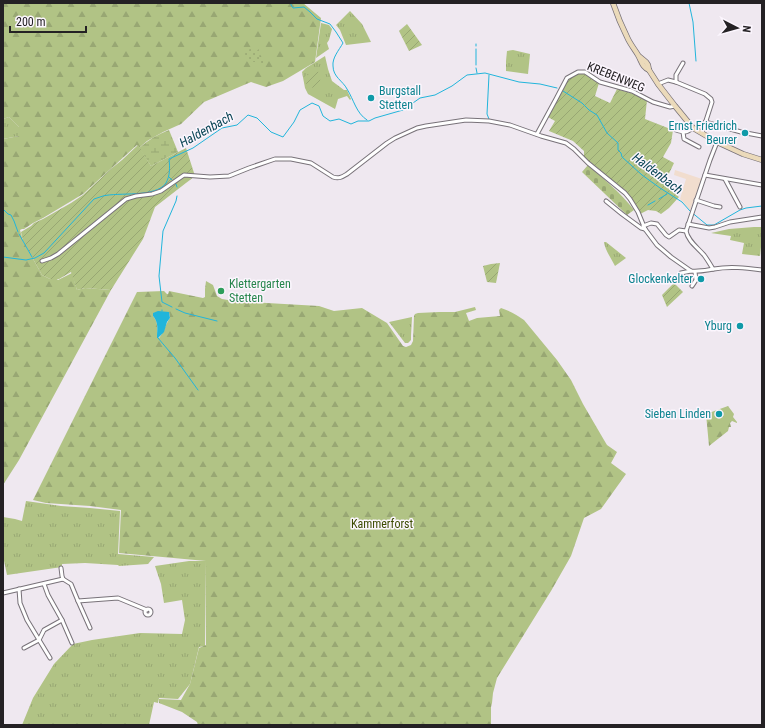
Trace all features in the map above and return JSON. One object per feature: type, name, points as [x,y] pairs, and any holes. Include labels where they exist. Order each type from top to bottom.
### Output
[{"type":"main road","points":[[613,3],[626,36],[641,63],[649,70],[658,84],[693,128],[717,142],[743,154],[762,160]]},
{"type":"street","points":[[676,82],[676,75],[683,63]]},
{"type":"street","name":"KREBENWEG","points":[[537,134],[567,78],[578,72],[585,72],[600,82],[632,91],[653,102],[675,106]]},
{"type":"street","points":[[658,84],[668,80],[676,82],[705,94],[711,99],[712,102],[702,134]]},
{"type":"street","points":[[42,261],[58,254],[126,199],[162,191],[184,175],[210,177],[229,176],[262,163],[285,159],[301,160],[311,163],[337,178],[347,174],[387,143],[408,132],[426,126],[474,120],[510,125],[566,143],[574,149],[588,163],[625,193],[638,212],[644,227],[657,245],[671,257],[693,272],[696,280],[692,286]]},
{"type":"street","points":[[705,122],[762,136]]},
{"type":"street","points":[[676,130],[687,132],[693,128]]},
{"type":"street","points":[[683,132],[684,139],[700,147]]},
{"type":"street","points":[[713,269],[690,240],[686,231],[717,142]]},
{"type":"street","points":[[705,175],[762,185]]},
{"type":"street","points":[[725,179],[740,207]]},
{"type":"street","points":[[696,200],[720,207]]},
{"type":"street","points":[[606,201],[641,228],[651,223],[657,224],[669,237],[679,230],[686,231]]},
{"type":"street","points":[[688,224],[709,228],[730,222],[762,217]]},
{"type":"street","points":[[681,273],[740,267],[762,270]]},
{"type":"street","points":[[61,568],[63,579],[71,584],[90,628]]},
{"type":"street","points":[[3,593],[63,579]]},
{"type":"street","points":[[44,584],[72,643]]},
{"type":"street","points":[[19,589],[20,603],[27,620],[50,658]]},
{"type":"street","points":[[78,601],[118,598],[147,610]]},
{"type":"street","points":[[24,648],[39,640],[44,630],[62,620]]},
{"type":"shaded area","points":[[675,170],[702,179],[690,210],[680,199],[686,179],[674,175]]},
{"type":"green space","points":[[3,3],[303,3],[321,18],[315,62],[283,81],[266,87],[251,82],[204,102],[181,124],[147,141],[139,148],[137,145],[83,194],[20,230],[23,241],[42,275],[50,279],[56,278],[58,280],[72,273],[77,290],[85,288],[111,290],[19,460],[3,485],[3,139],[19,136],[19,127],[9,117],[3,119]]},
{"type":"green space","points":[[350,11],[362,24],[371,42],[346,45],[340,30],[336,25]]},
{"type":"green space","points":[[321,23],[329,25],[332,29],[327,43],[329,49],[316,58]]},
{"type":"green space","points":[[407,24],[422,45],[409,51],[399,31]]},
{"type":"green space","points":[[251,49],[255,52],[259,49],[261,54],[259,56],[265,63],[262,67],[257,62],[248,62],[243,56],[245,50]]},
{"type":"green space","points":[[513,50],[530,54],[528,74],[506,71],[507,51]]},
{"type":"green space","points":[[325,56],[332,81],[344,90],[347,90],[351,99],[350,100],[347,96],[338,99],[335,109],[308,94],[305,88],[302,72]]},
{"type":"green space","points":[[318,71],[322,87],[307,88],[305,76]]},
{"type":"green space","points":[[578,73],[584,73],[599,83],[595,96],[610,103],[617,89],[647,100],[645,119],[673,130],[671,143],[663,157],[674,163],[664,184],[679,197],[661,214],[656,211],[648,210],[640,214],[625,190],[611,181],[584,157],[584,151],[573,141],[549,131],[555,121],[548,117],[568,79]]},
{"type":"green space","points":[[9,117],[19,127],[19,136],[3,139],[3,119]]},
{"type":"green space","points":[[169,130],[178,152],[151,166],[139,148],[161,133]]},
{"type":"green space","points":[[138,145],[151,166],[186,148],[195,176],[155,207],[143,239],[111,290],[85,288],[77,290],[71,272],[59,279],[50,279],[42,275],[23,241],[21,232],[83,195]]},
{"type":"green space","points":[[588,165],[618,192],[634,210],[627,215],[582,172]]},
{"type":"green space","points":[[762,227],[762,247],[760,256],[742,254],[744,243],[730,240],[731,236],[711,233],[729,229]]},
{"type":"green space","points":[[604,242],[606,242],[626,258],[615,266]]},
{"type":"green space","points":[[500,263],[496,283],[487,282],[483,266]]},
{"type":"green space","name":"Kammerforst","points":[[206,281],[213,285],[217,296],[222,299],[234,301],[319,306],[334,311],[362,308],[387,323],[403,346],[406,347],[411,345],[413,341],[415,314],[455,312],[475,307],[476,310],[466,313],[469,321],[477,318],[500,316],[499,310],[501,308],[524,320],[557,360],[571,380],[607,445],[617,452],[611,463],[626,474],[601,509],[584,518],[571,556],[497,678],[491,707],[491,725],[198,725],[197,722],[182,712],[159,703],[159,699],[181,700],[190,684],[199,648],[206,645],[206,561],[119,553],[121,510],[46,503],[33,500],[137,292],[164,291],[168,294],[169,291],[203,298],[205,297]],"holes":[[[169,312],[170,318],[161,336],[159,338],[157,337],[157,324],[153,313]]]},
{"type":"green space","points":[[674,283],[683,292],[667,307],[662,295]]},
{"type":"green space","points":[[412,317],[411,340],[408,343],[405,343],[389,322]]},
{"type":"green space","points":[[728,406],[734,414],[733,417],[737,423],[732,421],[730,423],[731,427],[729,427],[728,431],[709,446],[706,414]]},
{"type":"green space","points":[[26,501],[61,506],[120,511],[118,554],[154,557],[148,564],[119,566],[85,563],[62,564],[62,567],[7,575],[3,556],[3,517],[22,521]]},
{"type":"green space","points":[[189,561],[206,561],[205,646],[199,647],[190,684],[178,699],[159,698],[158,703],[154,702],[149,725],[22,725],[33,698],[54,664],[73,644],[140,633],[182,634],[185,620],[182,600],[164,603],[161,584],[155,566]]},
{"type":"water","points":[[158,311],[169,312],[170,318],[164,332],[157,338],[157,324],[153,313]]},
{"type":"waterway","points":[[290,3],[293,8],[304,7],[317,19],[330,24],[336,32],[343,43],[336,54],[333,63],[333,70],[347,89],[360,114],[367,120]]},
{"type":"waterway","points":[[689,3],[693,22],[696,61]]},
{"type":"waterway","points":[[476,49],[476,65]]},
{"type":"waterway","name":"Haldenbach","points":[[476,68],[477,73]]},
{"type":"waterway","name":"Haldenbach","points":[[3,257],[26,260],[35,258],[44,253],[94,199],[110,195],[146,193],[161,188],[166,183],[168,177],[170,168],[169,159],[193,148],[222,128],[237,125],[248,115],[257,118],[271,132],[283,137],[294,122],[300,110],[312,103],[319,106],[323,116],[330,121],[339,119],[351,124],[358,121],[369,121],[403,110],[420,98],[435,95],[452,86],[467,75],[485,73],[519,82],[540,84],[557,88]]},
{"type":"waterway","points":[[489,75],[487,114],[489,119]]},
{"type":"waterway","name":"Haldenbach","points":[[563,91],[597,115],[607,133],[618,143],[618,150],[622,157],[642,175],[682,202],[690,211],[707,225],[714,225],[740,210],[762,206]]},
{"type":"waterway","points":[[169,177],[177,187]]},
{"type":"waterway","points":[[659,199],[667,194]]},
{"type":"waterway","points":[[172,307],[162,302],[159,276],[163,231],[177,196]]},
{"type":"waterway","points":[[648,205],[655,201]]},
{"type":"waterway","points":[[3,209],[11,215],[18,232]]},
{"type":"waterway","points":[[19,234],[32,257]]},
{"type":"waterway","points":[[176,309],[185,313],[217,321]]},
{"type":"waterway","points":[[158,338],[175,358],[198,390]]},
{"type":"place","name":"Burgstall Stetten","points":[[371,98]]},
{"type":"place","name":"Ernst Friedrich Beurer","points":[[745,133]]},
{"type":"place","name":"Glockenkelter","points":[[701,279]]},
{"type":"place","name":"Klettergarten Stetten","points":[[221,291]]},
{"type":"place","name":"Yburg","points":[[740,326]]},
{"type":"place","name":"Sieben Linden","points":[[719,414]]}]
